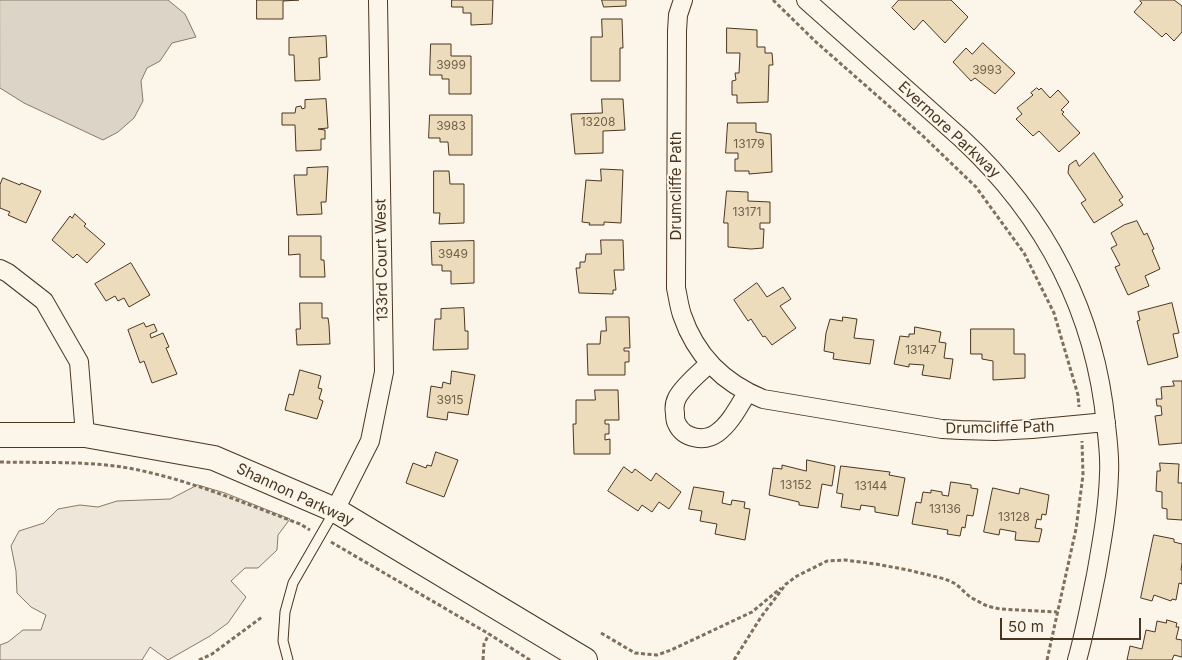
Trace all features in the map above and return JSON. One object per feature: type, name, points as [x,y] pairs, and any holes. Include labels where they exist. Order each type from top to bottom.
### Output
[{"type":"street","name":"133rd Court West","points":[[335,510],[370,441],[384,372],[378,0]]},
{"type":"street","name":"Drumcliffe Path","points":[[683,0],[678,15],[676,31],[676,288],[682,314],[688,329],[698,350],[709,364],[747,393],[763,399],[942,429],[995,431],[1106,422]]},
{"type":"street","name":"Evermore Parkway","points":[[806,0],[1000,176],[1050,245],[1079,307],[1102,388],[1109,472],[1105,526],[1086,628],[1077,660]]},
{"type":"street","points":[[0,269],[8,272],[44,301],[79,362],[85,435]]},
{"type":"street","points":[[709,364],[699,372],[676,398],[674,408],[677,426],[688,435],[703,439],[718,433],[733,415],[747,393]]},
{"type":"street","name":"Shannon Parkway","points":[[0,435],[85,435],[214,458],[335,510],[585,660]]},
{"type":"lane","points":[[288,660],[283,641],[285,612],[293,583],[335,510]]},
{"type":"path","points":[[774,0],[816,42],[923,136],[976,187],[1024,253],[1054,313],[1078,395],[1082,424],[1082,476],[1076,530],[1047,660]]},
{"type":"path","points":[[0,462],[70,463],[122,467],[185,482],[300,524],[489,634],[530,660]]},
{"type":"path","points":[[601,633],[635,653],[657,655],[752,612],[797,576],[827,561],[845,560],[908,570],[945,579],[956,584],[970,597],[987,606],[1000,609],[1057,612]]},
{"type":"path","points":[[734,660],[761,617],[786,584]]},
{"type":"path","points":[[199,660],[212,654],[262,617]]},
{"type":"path","points":[[483,660],[484,644],[489,634]]},
{"type":"shaded area","points":[[0,0],[168,0],[185,14],[196,37],[172,43],[160,61],[147,68],[141,81],[143,101],[134,118],[118,132],[103,140],[24,103],[0,88]]},
{"type":"shaded area","points":[[198,485],[225,493],[290,519],[278,535],[277,550],[258,568],[245,568],[231,581],[246,597],[228,623],[210,636],[168,660],[150,647],[142,660],[0,660],[0,645],[8,642],[23,630],[41,630],[46,615],[31,607],[17,593],[16,571],[11,546],[19,531],[44,523],[58,509],[80,505],[98,507],[117,501],[170,499]]},
{"type":"building","points":[[257,0],[299,0],[283,1],[283,19],[257,19]]},
{"type":"building","points":[[452,0],[493,0],[492,24],[471,25],[471,13],[463,13],[463,7],[452,7]]},
{"type":"building","points":[[602,0],[626,0],[626,6],[604,7]]},
{"type":"building","points":[[899,0],[951,0],[968,17],[945,43],[923,20],[914,30],[892,8]]},
{"type":"building","points":[[1141,0],[1174,0],[1182,6],[1182,32],[1174,41],[1166,33],[1162,37],[1134,12],[1142,3]]},
{"type":"building","points":[[602,19],[622,19],[623,48],[620,48],[620,81],[591,81],[591,37],[602,37]]},
{"type":"building","points":[[727,28],[757,30],[757,47],[765,47],[765,53],[772,53],[773,65],[769,65],[768,102],[737,103],[737,95],[732,95],[732,81],[736,80],[735,73],[739,73],[740,53],[727,53]]},
{"type":"building","points":[[326,36],[327,57],[319,58],[320,80],[295,81],[294,55],[289,55],[289,38]]},
{"type":"building","points":[[983,43],[1015,73],[995,94],[975,78],[971,81],[953,62],[966,48],[972,54]]},
{"type":"building","points":[[431,44],[451,44],[451,56],[471,56],[471,94],[449,94],[449,79],[442,79],[442,75],[430,75]]},
{"type":"building","points":[[1037,88],[1039,90],[1041,88],[1050,98],[1058,90],[1069,102],[1061,110],[1064,112],[1062,114],[1080,133],[1059,152],[1039,131],[1033,136],[1016,119],[1022,114],[1017,108],[1033,95],[1031,93]]},
{"type":"building","points":[[326,99],[328,128],[318,129],[325,130],[325,139],[321,139],[321,150],[296,151],[295,125],[282,125],[282,113],[295,113],[296,107],[301,106],[302,109],[305,108],[305,100]]},
{"type":"building","points":[[602,99],[623,99],[625,130],[603,131],[603,153],[575,154],[571,114],[602,113]]},
{"type":"building","points":[[430,115],[472,115],[472,155],[449,155],[448,142],[440,142],[440,138],[429,138]]},
{"type":"building","points":[[728,123],[756,123],[756,132],[771,134],[772,172],[749,174],[749,171],[735,171],[735,159],[738,159],[738,153],[726,153]]},
{"type":"building","points":[[1094,153],[1123,197],[1119,200],[1123,205],[1094,223],[1081,203],[1086,200],[1068,173],[1069,165],[1076,160],[1079,166]]},
{"type":"building","points":[[328,167],[326,202],[321,202],[322,214],[297,215],[294,175],[307,175],[307,168]]},
{"type":"building","points":[[601,169],[623,170],[621,223],[604,222],[604,225],[589,225],[590,223],[582,222],[586,180],[601,181]]},
{"type":"building","points":[[434,171],[449,171],[450,184],[464,184],[464,223],[439,224],[440,213],[434,213]]},
{"type":"building","points":[[3,178],[41,191],[26,223],[8,215],[10,212],[0,208],[0,185]]},
{"type":"building","points":[[727,191],[748,192],[748,201],[770,202],[770,223],[760,223],[760,229],[764,229],[763,248],[728,247],[728,223],[724,223]]},
{"type":"building","points":[[75,214],[86,224],[84,226],[105,244],[87,263],[77,254],[73,258],[52,240],[70,216],[72,218]]},
{"type":"building","points":[[1137,221],[1144,235],[1147,233],[1160,269],[1145,276],[1149,286],[1128,295],[1115,267],[1120,265],[1111,248],[1117,245],[1111,233],[1124,225]]},
{"type":"building","points":[[289,236],[321,236],[321,260],[324,260],[325,277],[300,277],[300,254],[289,255]]},
{"type":"building","points":[[601,240],[623,240],[624,270],[614,270],[616,290],[613,290],[613,294],[579,293],[576,268],[580,268],[580,262],[585,262],[586,254],[601,254]]},
{"type":"building","points":[[474,241],[474,283],[451,284],[451,271],[442,271],[442,265],[432,265],[431,242]]},
{"type":"building","points":[[131,263],[150,295],[129,307],[124,298],[118,301],[115,296],[106,301],[95,284]]},
{"type":"building","points":[[757,283],[767,297],[783,287],[791,299],[780,306],[796,328],[772,345],[765,336],[763,337],[751,319],[748,321],[734,300]]},
{"type":"building","points":[[300,303],[322,303],[322,318],[328,318],[330,344],[297,345],[296,329],[300,329]]},
{"type":"building","points":[[1172,303],[1179,333],[1173,334],[1178,357],[1148,365],[1137,321],[1140,320],[1138,312]]},
{"type":"building","points":[[464,308],[465,331],[468,331],[468,349],[433,350],[435,319],[441,319],[441,309]]},
{"type":"building","points":[[606,317],[629,317],[630,348],[624,348],[624,351],[629,351],[629,362],[625,362],[625,375],[588,375],[587,344],[600,344],[601,331],[606,331]]},
{"type":"building","points":[[843,317],[857,319],[854,338],[874,340],[870,364],[833,359],[834,353],[824,351],[830,319],[842,321]]},
{"type":"building","points":[[144,323],[146,327],[154,324],[157,331],[150,334],[151,338],[163,333],[169,347],[166,348],[177,374],[152,383],[144,361],[140,363],[128,330]]},
{"type":"building","points":[[915,327],[941,332],[939,342],[946,343],[944,358],[953,359],[950,379],[922,375],[924,365],[909,364],[909,367],[894,364],[900,336],[909,337],[909,334],[914,334]]},
{"type":"building","points":[[971,329],[1014,329],[1014,354],[1025,354],[1025,378],[993,380],[993,361],[982,359],[982,354],[971,354]]},
{"type":"building","points":[[300,370],[321,376],[318,388],[322,389],[319,399],[323,401],[317,419],[285,410],[289,394],[293,395]]},
{"type":"building","points":[[452,371],[475,375],[468,415],[448,412],[447,420],[427,417],[431,386],[442,388],[443,382],[450,384]]},
{"type":"building","points":[[1173,381],[1182,381],[1182,443],[1159,445],[1155,416],[1162,415],[1161,406],[1157,406],[1156,399],[1162,399],[1161,387],[1174,386]]},
{"type":"building","points":[[595,390],[618,390],[619,420],[605,420],[605,424],[609,424],[609,434],[605,434],[605,440],[610,439],[610,454],[574,454],[573,424],[576,424],[576,400],[595,400]]},
{"type":"building","points":[[436,452],[458,460],[444,497],[406,483],[413,463],[426,468],[427,465],[431,466]]},
{"type":"building","points":[[807,460],[835,466],[832,486],[822,484],[818,508],[799,505],[799,502],[769,495],[773,468],[782,469],[782,465],[806,471]]},
{"type":"building","points":[[1160,463],[1179,464],[1178,483],[1182,483],[1182,520],[1167,519],[1167,509],[1162,508],[1162,492],[1156,491],[1157,471],[1160,471]]},
{"type":"building","points":[[841,466],[890,472],[889,475],[905,478],[898,516],[875,512],[875,507],[861,505],[860,510],[841,507],[843,494],[837,493]]},
{"type":"building","points":[[624,467],[632,473],[635,469],[651,481],[656,473],[681,492],[669,509],[659,502],[652,512],[642,505],[638,511],[608,491]]},
{"type":"building","points":[[951,482],[971,485],[971,488],[978,489],[973,516],[967,515],[965,528],[962,527],[960,536],[947,534],[948,530],[912,524],[916,502],[921,503],[923,492],[931,493],[931,490],[942,492],[942,495],[948,496]]},
{"type":"building","points":[[694,487],[724,492],[722,503],[731,505],[732,500],[745,502],[744,508],[750,509],[745,540],[715,534],[717,524],[700,521],[702,511],[689,509]]},
{"type":"building","points":[[993,488],[1019,494],[1020,488],[1049,495],[1046,515],[1042,514],[1041,520],[1037,519],[1035,528],[1042,529],[1039,542],[1015,540],[1016,532],[1000,529],[999,535],[984,532]]},
{"type":"building","points":[[1154,535],[1174,539],[1174,542],[1182,544],[1182,584],[1179,583],[1176,600],[1172,599],[1171,601],[1154,595],[1152,601],[1141,598]]},
{"type":"building","points":[[1167,620],[1177,623],[1176,627],[1179,627],[1176,639],[1182,640],[1182,657],[1174,655],[1172,660],[1127,660],[1130,646],[1142,649],[1146,630],[1155,632],[1157,621],[1166,623]]}]
